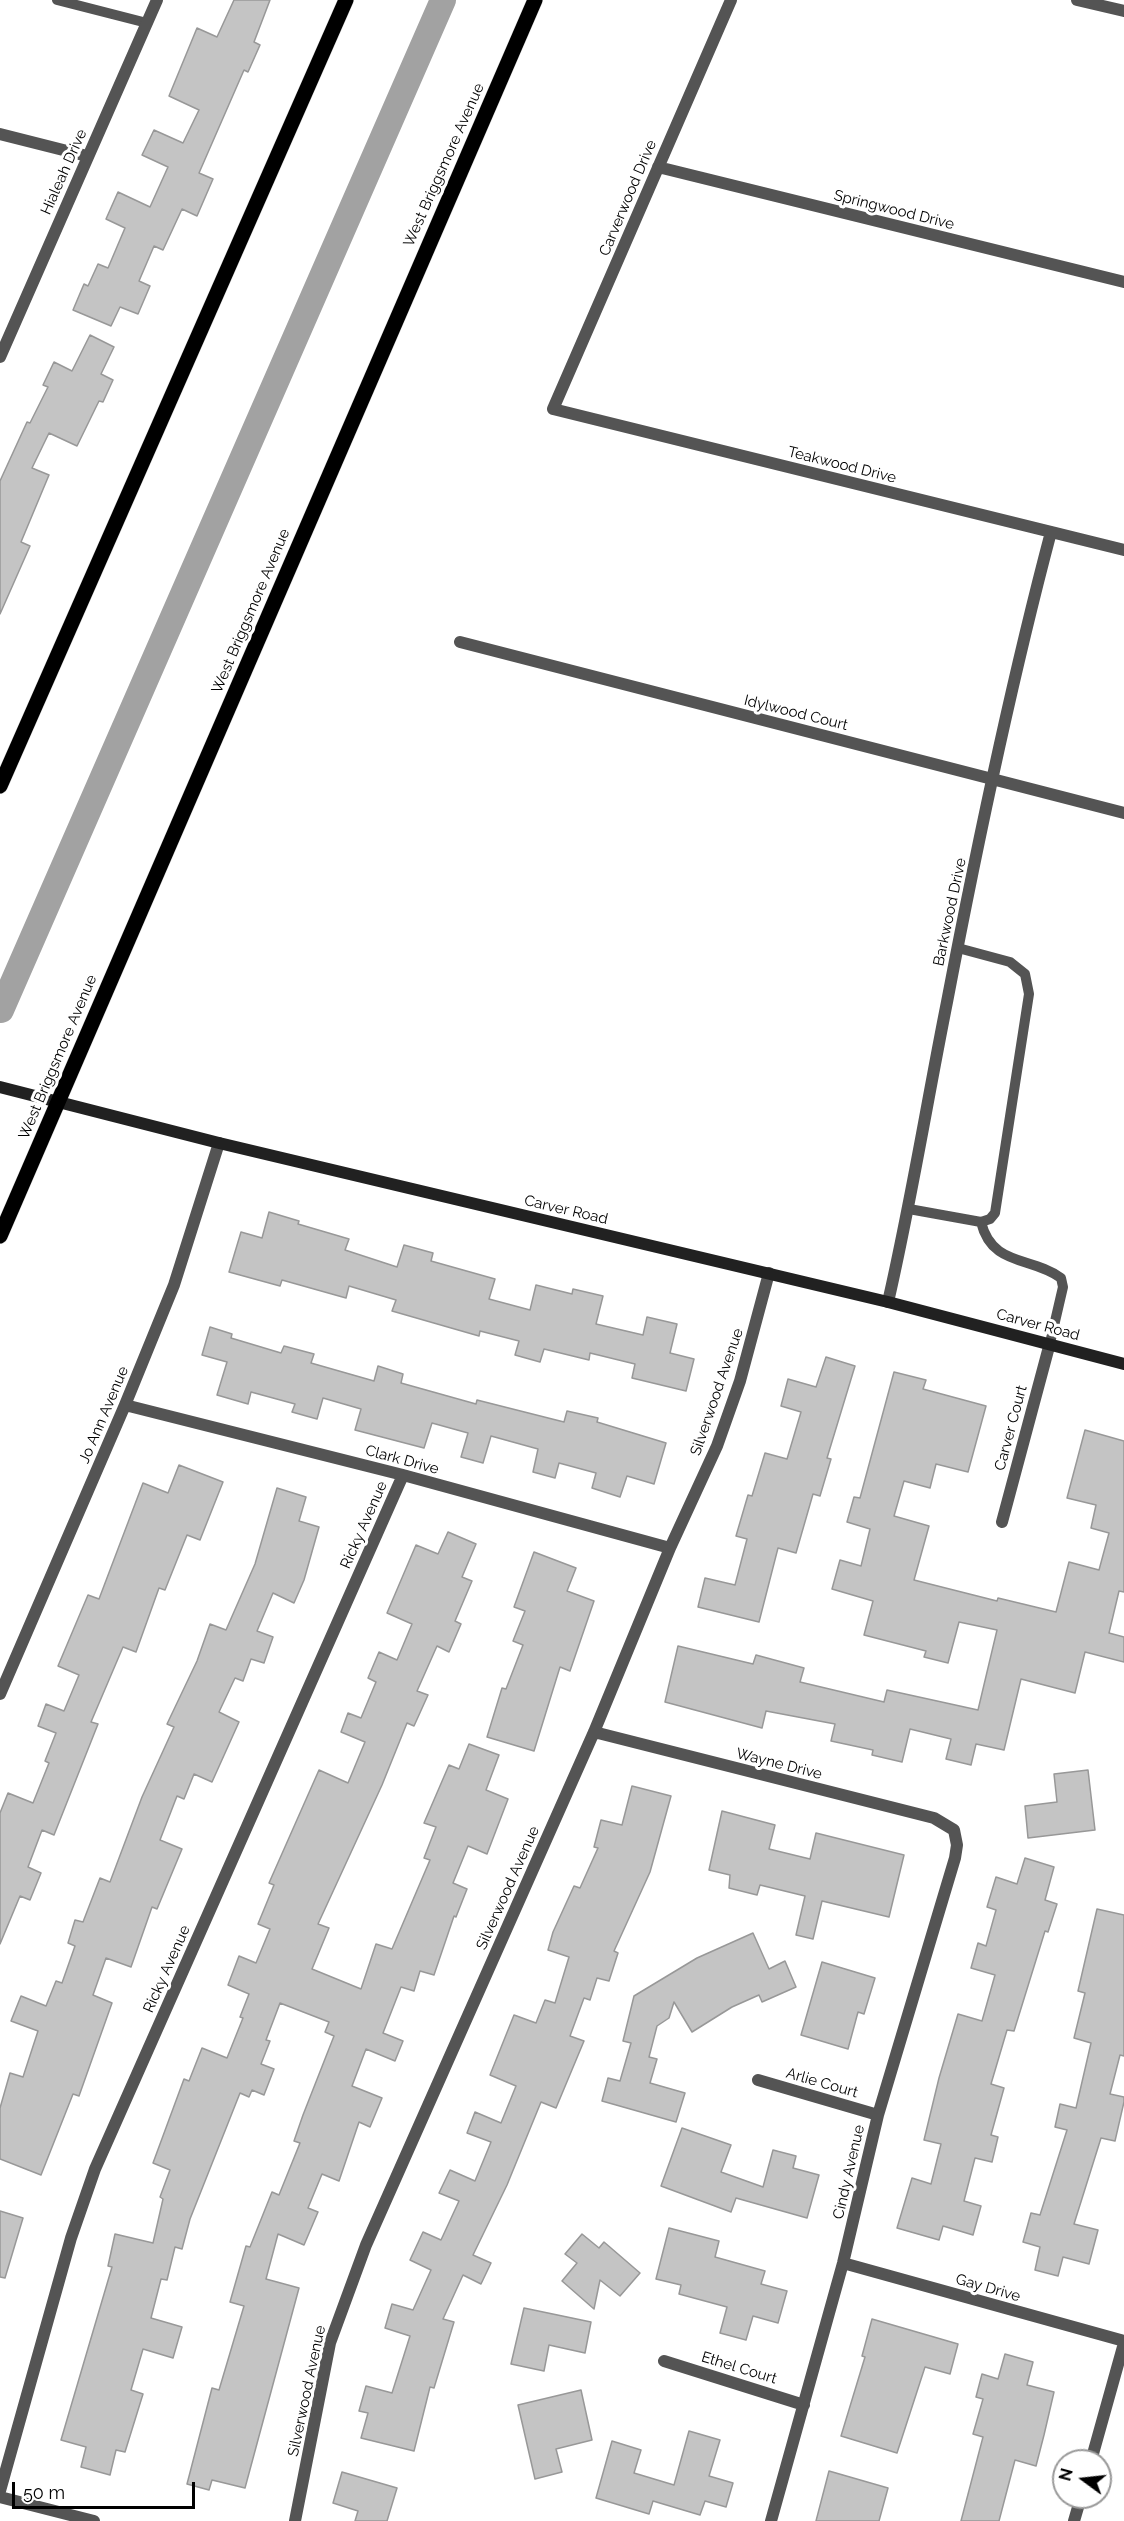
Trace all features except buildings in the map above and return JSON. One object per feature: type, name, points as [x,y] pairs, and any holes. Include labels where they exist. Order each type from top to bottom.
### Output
[{"type":"main road","points":[[0,786],[346,0]]},
{"type":"main road","name":"West Briggsmore Avenue","points":[[0,1236],[535,0]]},
{"type":"street","name":"Hialeah Drive","points":[[0,357],[157,0]]},
{"type":"street","name":"Carverwood Drive","points":[[553,409],[732,0]]},
{"type":"street","points":[[1077,0],[1124,11]]},
{"type":"street","points":[[0,134],[87,156]]},
{"type":"street","name":"Springwood Drive","points":[[658,167],[1124,282]]},
{"type":"street","name":"Teakwood Drive","points":[[553,409],[1124,550]]},
{"type":"street","name":"Barkwood Drive","points":[[888,1302],[909,1209],[958,948],[1018,658],[1051,531]]},
{"type":"street","name":"Idylwood Court","points":[[460,642],[1124,813]]},
{"type":"street","name":"Carver Road","points":[[0,1087],[219,1143],[888,1302],[1050,1342],[1124,1364]]},
{"type":"street","name":"Jo Ann Avenue","points":[[0,1694],[125,1405],[174,1285],[219,1143]]},
{"type":"street","name":"Silverwood Avenue","points":[[295,2521],[330,2343],[366,2245],[594,1732],[670,1548],[717,1446],[740,1381],[769,1274]]},
{"type":"street","name":"Carver Court","points":[[1002,1522],[1050,1342]]},
{"type":"street","name":"Clark Drive","points":[[125,1405],[403,1475],[670,1548]]},
{"type":"street","name":"Ricky Avenue","points":[[0,2491],[71,2238],[94,2169],[403,1475]]},
{"type":"street","name":"Wayne Drive","points":[[594,1732],[934,1818],[954,1830]]},
{"type":"street","name":"Cindy Avenue","points":[[771,2521],[843,2263],[878,2115],[955,1858],[957,1845],[954,1830]]},
{"type":"street","name":"Arlie Court","points":[[758,2080],[878,2115]]},
{"type":"street","name":"Gay Drive","points":[[843,2263],[1124,2342]]},
{"type":"street","points":[[1094,2449],[1124,2342]]},
{"type":"street","name":"Ethel Court","points":[[664,2361],[804,2404]]},
{"type":"street","points":[[0,2497],[94,2521]]},
{"type":"lane","points":[[57,0],[147,23]]},
{"type":"lane","points":[[909,1209],[981,1222],[990,1219],[995,1213],[1029,994],[1025,974],[1010,962],[958,948]]},
{"type":"lane","points":[[981,1222],[985,1237],[995,1249],[1005,1256],[1053,1272],[1061,1278],[1063,1287],[1050,1342]]},
{"type":"waterway","points":[[1,1010],[443,0]]}]
